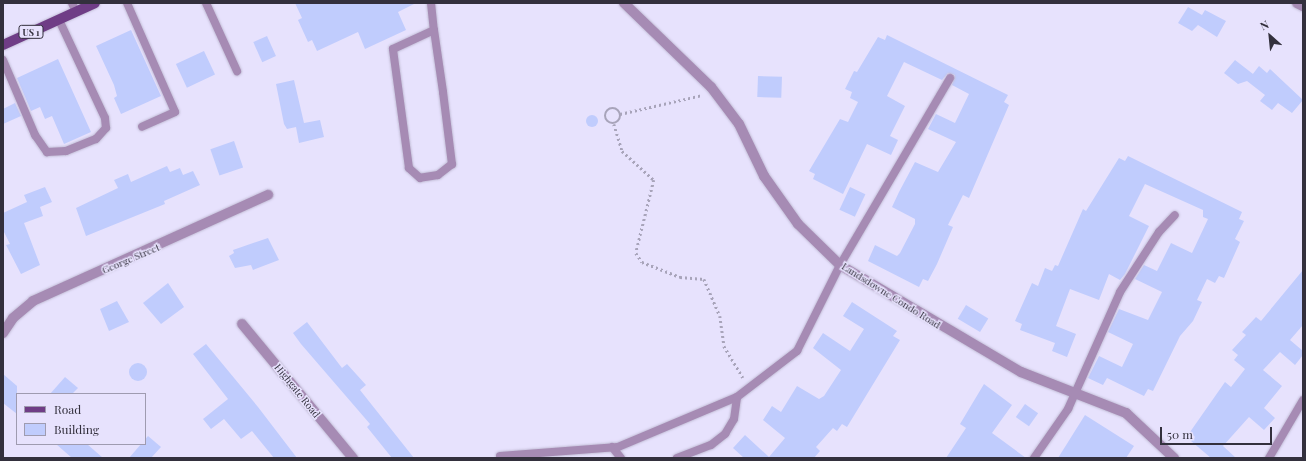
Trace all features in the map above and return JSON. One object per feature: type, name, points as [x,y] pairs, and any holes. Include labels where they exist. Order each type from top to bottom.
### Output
[{"type":"main road","name":"US 1","points":[[3,45],[59,20],[74,7],[95,3]]},
{"type":"street","name":"Landsdowne Condo Road","points":[[624,3],[711,86],[739,124],[764,176],[798,224],[840,265],[1021,372],[1076,391],[1126,413],[1174,458]]},
{"type":"street","points":[[1297,3],[1303,6]]},
{"type":"street","name":"George Street","points":[[3,333],[13,318],[33,301],[268,195]]},
{"type":"street","name":"Highgate Road","points":[[242,324],[353,458]]},
{"type":"lane","points":[[127,3],[175,112],[142,127]]},
{"type":"lane","points":[[206,3],[237,71]]},
{"type":"lane","points":[[431,3],[452,164],[438,175],[420,178],[409,168],[393,49],[434,30]]},
{"type":"lane","points":[[3,60],[35,135],[47,152],[66,151],[96,139],[106,128],[105,118],[59,20]]},
{"type":"lane","points":[[500,456],[612,447],[737,397],[797,351],[840,265],[950,78]]},
{"type":"lane","points":[[1034,458],[1076,391],[1120,292],[1159,232],[1175,215]]},
{"type":"lane","points":[[677,458],[711,445],[724,434],[734,418],[737,397]]},
{"type":"lane","points":[[1270,458],[1303,400]]},
{"type":"lane","points":[[612,447],[621,458]]},
{"type":"path","points":[[620,114],[703,95],[711,86]]},
{"type":"path","points":[[614,108],[620,114],[620,121],[614,124],[606,121],[606,112],[614,108]]},
{"type":"path","points":[[614,124],[622,151],[654,180],[636,253],[642,262],[680,277],[704,279],[720,316],[724,346],[735,370],[751,386]]},
{"type":"building","points":[[295,3],[416,3],[398,12],[406,30],[365,49],[358,32],[317,51],[312,40],[308,42],[298,20],[302,18]]},
{"type":"building","points":[[1188,7],[1202,15],[1205,10],[1226,21],[1217,37],[1198,25],[1192,31],[1178,23]]},
{"type":"building","points":[[131,30],[161,96],[121,114],[114,98],[117,96],[114,85],[96,46]]},
{"type":"building","points":[[887,35],[1008,95],[1004,102],[1009,105],[969,198],[963,195],[948,225],[953,227],[937,264],[928,281],[923,279],[919,287],[868,261],[875,245],[897,256],[915,224],[915,219],[892,207],[915,162],[938,172],[956,142],[928,129],[936,114],[955,123],[969,94],[952,85],[955,75],[948,73],[942,80],[904,62],[887,96],[905,106],[890,136],[898,140],[891,155],[867,144],[843,194],[813,179],[815,174],[809,171],[840,119],[848,122],[858,102],[850,98],[852,92],[845,89],[854,71],[857,72],[878,37],[885,40]]},
{"type":"building","points":[[267,36],[276,56],[262,62],[253,42]]},
{"type":"building","points":[[204,51],[215,75],[187,88],[176,64]]},
{"type":"building","points":[[58,59],[91,132],[64,144],[52,116],[45,119],[40,107],[31,111],[17,78]]},
{"type":"building","points":[[1235,60],[1253,74],[1259,66],[1267,73],[1270,69],[1303,100],[1292,113],[1278,103],[1272,110],[1260,101],[1265,95],[1247,81],[1238,84],[1224,73]]},
{"type":"building","points":[[758,76],[782,77],[781,98],[757,97]]},
{"type":"building","points":[[294,80],[304,123],[320,120],[324,137],[299,143],[296,127],[287,129],[284,124],[276,84]]},
{"type":"building","points":[[15,103],[21,116],[3,124],[3,109]]},
{"type":"building","points":[[594,115],[597,116],[597,126],[590,127],[587,126],[586,119],[587,116]]},
{"type":"building","points":[[234,141],[243,167],[219,176],[210,149]]},
{"type":"building","points":[[1128,156],[1242,212],[1239,219],[1244,221],[1235,239],[1240,242],[1224,278],[1219,276],[1215,283],[1207,279],[1197,300],[1202,302],[1193,321],[1180,336],[1153,391],[1148,389],[1144,396],[1107,378],[1103,385],[1088,378],[1099,356],[1122,367],[1133,344],[1108,332],[1119,309],[1148,320],[1162,292],[1135,279],[1144,265],[1157,271],[1171,243],[1192,253],[1208,219],[1203,217],[1203,210],[1145,184],[1129,216],[1149,226],[1125,274],[1120,280],[1109,274],[1099,300],[1070,289],[1056,326],[1076,334],[1067,357],[1052,351],[1055,343],[1020,330],[1022,324],[1015,321],[1032,283],[1038,286],[1045,268],[1052,271],[1055,265],[1058,266],[1083,209],[1086,211],[1119,158],[1125,161]]},
{"type":"building","points":[[167,166],[170,172],[180,168],[183,175],[193,171],[200,185],[164,201],[165,204],[86,236],[76,208],[118,188],[114,180],[128,174],[131,182]]},
{"type":"building","points":[[45,187],[52,202],[40,207],[43,216],[24,223],[40,265],[21,274],[6,245],[10,244],[3,230],[3,213],[27,202],[24,195]]},
{"type":"building","points":[[850,187],[865,194],[855,217],[839,210]]},
{"type":"building","points":[[268,238],[279,260],[253,270],[251,265],[235,268],[229,256],[234,253],[233,250]]},
{"type":"building","points":[[1303,270],[1303,325],[1290,340],[1303,351],[1303,355],[1295,365],[1280,352],[1263,370],[1282,386],[1264,408],[1275,418],[1264,430],[1249,417],[1223,446],[1236,458],[1211,458],[1191,441],[1195,437],[1190,432],[1225,382],[1231,387],[1245,369],[1234,360],[1238,355],[1232,350],[1246,335],[1242,332],[1256,317],[1261,321]]},
{"type":"building","points":[[168,283],[184,307],[161,324],[143,303]]},
{"type":"building","points":[[117,301],[129,322],[109,331],[100,309]]},
{"type":"building","points":[[852,302],[897,331],[893,336],[900,340],[847,427],[842,424],[837,431],[833,428],[816,447],[820,451],[814,458],[744,458],[733,448],[745,435],[769,457],[785,438],[763,420],[772,406],[781,412],[797,386],[819,399],[824,396],[841,370],[813,348],[823,333],[850,351],[864,329],[843,316]]},
{"type":"building","points":[[966,305],[988,318],[980,332],[958,319]]},
{"type":"building","points":[[307,322],[342,368],[347,364],[366,385],[360,390],[414,458],[392,458],[367,427],[370,424],[301,344],[293,333]]},
{"type":"building","points":[[206,344],[258,407],[297,458],[274,458],[252,431],[241,439],[224,419],[211,429],[203,419],[228,399],[193,354]]},
{"type":"building","points":[[134,363],[142,363],[147,368],[145,379],[142,381],[134,381],[129,376],[129,368]]},
{"type":"building","points":[[3,374],[17,386],[16,413],[3,403]]},
{"type":"building","points":[[65,377],[78,388],[73,393],[51,393]]},
{"type":"building","points":[[984,384],[1012,405],[992,433],[1026,458],[946,458],[966,428],[960,424]]},
{"type":"building","points":[[1025,404],[1038,413],[1029,426],[1016,417]]},
{"type":"building","points":[[1085,415],[1134,446],[1126,458],[1058,458]]},
{"type":"building","points":[[148,436],[161,447],[151,458],[129,458],[140,445],[146,445],[146,438]]},
{"type":"building","points":[[57,445],[88,445],[103,458],[72,458]]}]
